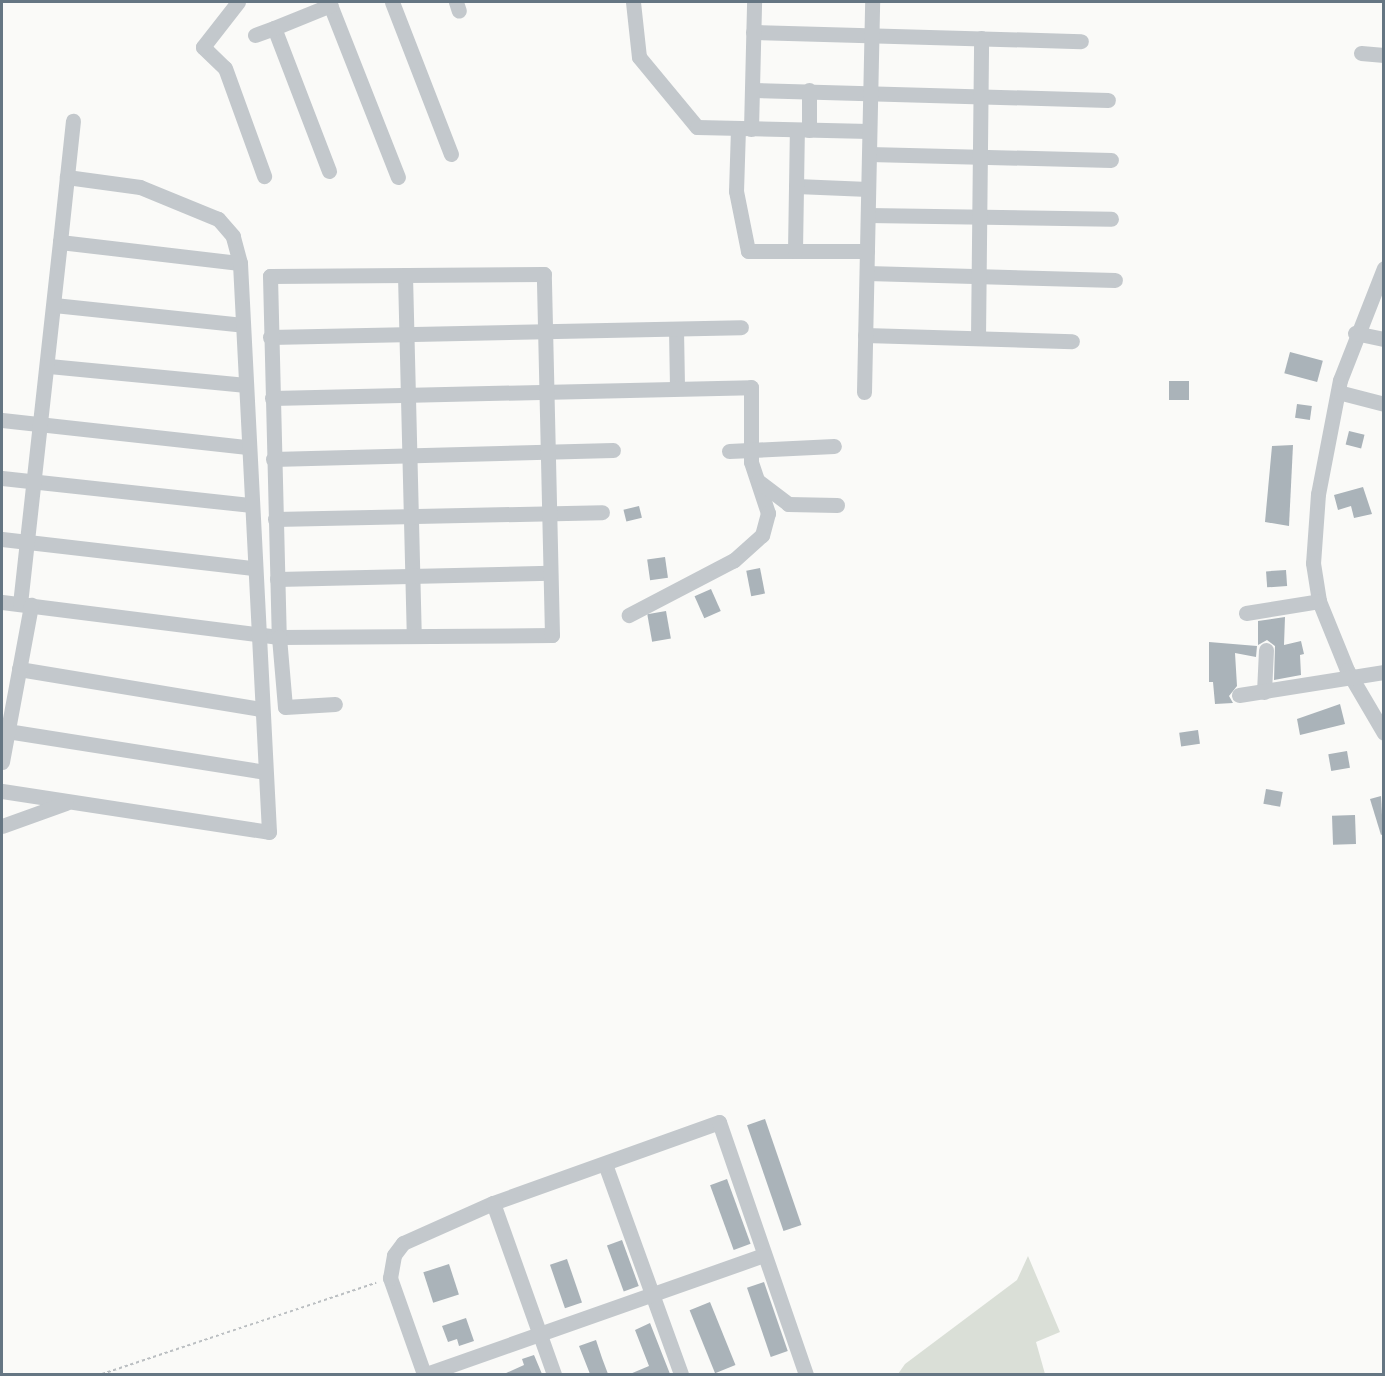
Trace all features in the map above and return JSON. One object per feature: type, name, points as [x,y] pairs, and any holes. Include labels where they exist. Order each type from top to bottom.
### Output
[{"type":"street","points":[[238,2],[203,47],[225,68],[264,176]]},
{"type":"street","points":[[392,2],[451,154]]},
{"type":"street","points":[[633,2],[639,57],[650,74],[683,106],[697,127],[869,131]]},
{"type":"street","points":[[754,2],[752,90],[744,128],[736,191],[748,251],[867,251]]},
{"type":"street","points":[[864,392],[872,2]]},
{"type":"street","points":[[255,35],[330,3],[398,177]]},
{"type":"street","points":[[274,28],[328,171]]},
{"type":"street","points":[[753,32],[1082,41]]},
{"type":"street","points":[[978,338],[981,38]]},
{"type":"street","points":[[1361,53],[1383,55]]},
{"type":"street","points":[[752,90],[1108,100]]},
{"type":"street","points":[[795,251],[796,186],[809,90]]},
{"type":"street","points":[[2,762],[19,669],[26,604],[28,541],[43,424],[73,121]]},
{"type":"street","points":[[869,154],[1111,160]]},
{"type":"street","points":[[2,791],[269,832],[253,568],[240,263],[231,230],[218,219],[140,187],[67,177]]},
{"type":"street","points":[[796,186],[868,189]]},
{"type":"street","points":[[868,215],[1111,219]]},
{"type":"street","points":[[60,242],[240,263]]},
{"type":"street","points":[[1383,271],[1355,333],[1338,392],[1313,544],[1319,601],[1351,680],[1383,733]]},
{"type":"street","points":[[2,602],[257,633],[279,638],[552,635],[544,392],[543,273],[270,276],[279,638],[285,707],[335,704]]},
{"type":"street","points":[[867,273],[1115,280]]},
{"type":"street","points":[[405,275],[414,636]]},
{"type":"street","points":[[54,304],[243,326]]},
{"type":"street","points":[[270,337],[544,333],[741,327]]},
{"type":"street","points":[[676,329],[677,388]]},
{"type":"street","points":[[1355,333],[1383,339]]},
{"type":"street","points":[[866,335],[1072,341]]},
{"type":"street","points":[[49,366],[246,385]]},
{"type":"street","points":[[272,398],[751,387],[752,449],[757,479],[767,506],[767,523],[750,550],[629,615]]},
{"type":"street","points":[[1338,392],[1383,404]]},
{"type":"street","points":[[2,420],[248,447]]},
{"type":"street","points":[[729,451],[834,446]]},
{"type":"street","points":[[273,459],[613,450]]},
{"type":"street","points":[[2,478],[250,505]]},
{"type":"street","points":[[757,479],[788,504],[837,505]]},
{"type":"street","points":[[275,519],[602,512]]},
{"type":"street","points":[[2,538],[253,568]]},
{"type":"street","points":[[277,579],[550,573]]},
{"type":"street","points":[[1246,613],[1319,601]]},
{"type":"street","points":[[1264,692],[1266,650]]},
{"type":"street","points":[[19,669],[261,709]]},
{"type":"street","points":[[1239,695],[1351,680],[1383,672]]},
{"type":"street","points":[[7,731],[265,772]]},
{"type":"street","points":[[2,826],[69,801]]},
{"type":"street","points":[[763,1255],[425,1374],[390,1278],[394,1255],[403,1243],[493,1203],[718,1122],[806,1374]]},
{"type":"street","points":[[605,1164],[681,1374]]},
{"type":"street","points":[[493,1203],[554,1374]]},
{"type":"path","points":[[102,1374],[390,1278]]},
{"type":"shaded area","points":[[1028,1256],[1060,1332],[1036,1342],[1045,1374],[898,1374],[905,1364],[1017,1280]]},
{"type":"building","points":[[1290,352],[1323,361],[1317,382],[1284,373]]},
{"type":"building","points":[[1169,381],[1189,381],[1189,400],[1169,400]]},
{"type":"building","points":[[1297,404],[1312,406],[1310,420],[1295,418]]},
{"type":"building","points":[[1349,431],[1365,435],[1361,448],[1346,445]]},
{"type":"building","points":[[1293,445],[1289,526],[1265,522],[1272,446]]},
{"type":"building","points":[[1363,487],[1372,514],[1354,518],[1351,506],[1338,510],[1334,495]]},
{"type":"building","points":[[639,506],[642,518],[626,522],[623,510]]},
{"type":"building","points":[[665,557],[668,578],[650,580],[647,560]]},
{"type":"building","points":[[760,568],[765,594],[751,596],[746,571]]},
{"type":"building","points":[[1286,570],[1287,586],[1267,587],[1266,571]]},
{"type":"building","points":[[711,589],[721,611],[704,618],[695,596]]},
{"type":"building","points":[[666,611],[671,639],[652,642],[647,614]]},
{"type":"building","points":[[1285,617],[1284,645],[1301,641],[1304,654],[1300,655],[1301,675],[1274,680],[1275,646],[1267,640],[1258,645],[1258,621]]},
{"type":"building","points":[[1209,642],[1257,646],[1256,657],[1235,653],[1237,686],[1229,696],[1233,703],[1215,704],[1213,682],[1209,682]]},
{"type":"building","points":[[1340,704],[1345,724],[1300,735],[1297,719]]},
{"type":"building","points":[[1198,730],[1200,744],[1181,747],[1179,733]]},
{"type":"building","points":[[1347,751],[1350,768],[1331,771],[1328,754]]},
{"type":"building","points":[[1266,789],[1283,792],[1280,807],[1263,804]]},
{"type":"building","points":[[1381,796],[1383,834],[1381,835],[1370,799]]},
{"type":"building","points":[[1355,815],[1356,844],[1333,845],[1332,816]]},
{"type":"building","points":[[765,1119],[801,1225],[783,1231],[747,1125]]},
{"type":"building","points":[[727,1179],[751,1244],[734,1250],[710,1185]]},
{"type":"building","points":[[622,1240],[639,1286],[624,1292],[607,1245]]},
{"type":"building","points":[[567,1259],[582,1302],[565,1308],[550,1265]]},
{"type":"building","points":[[449,1264],[459,1294],[433,1303],[423,1272]]},
{"type":"building","points":[[764,1282],[788,1351],[771,1357],[747,1288]]},
{"type":"building","points":[[710,1302],[735,1365],[715,1373],[690,1310]]},
{"type":"building","points":[[466,1318],[474,1341],[459,1346],[457,1339],[448,1342],[442,1326]]},
{"type":"building","points":[[650,1323],[670,1374],[630,1374],[649,1366],[635,1330]]},
{"type":"building","points":[[596,1340],[608,1374],[590,1374],[579,1346]]},
{"type":"building","points":[[534,1355],[542,1374],[504,1374],[524,1365],[522,1359]]}]
